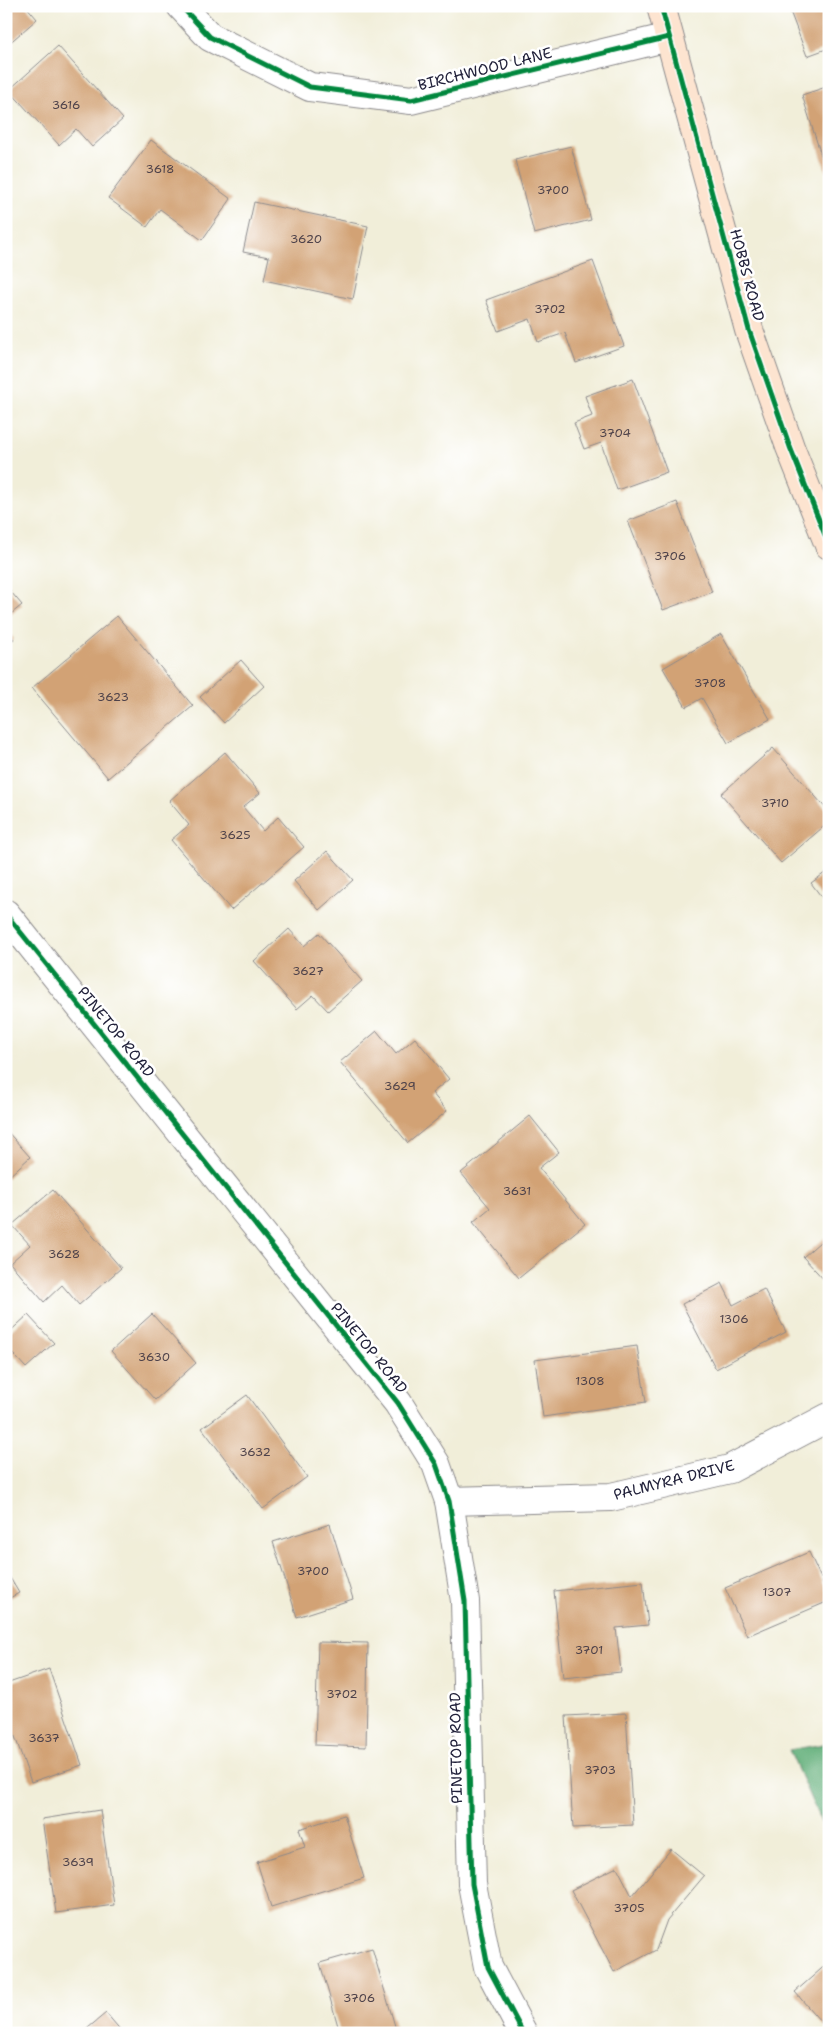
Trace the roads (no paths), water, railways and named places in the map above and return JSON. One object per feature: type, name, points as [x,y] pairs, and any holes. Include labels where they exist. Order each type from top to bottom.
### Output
[{"type":"street","name":"BIRCHWOOD LANE","points":[[181,6],[210,37],[310,87],[411,100],[669,37]]},
{"type":"street","name":"HOBBS ROAD","points":[[661,6],[749,330],[790,447],[829,545]]},
{"type":"street","name":"PINETOP ROAD","points":[[6,914],[398,1403],[436,1464],[449,1501],[465,1601],[472,1884],[488,1967],[523,2033]]},
{"type":"street","name":"PALMYRA DRIVE","points":[[449,1501],[611,1497],[730,1469],[829,1417]]}]
